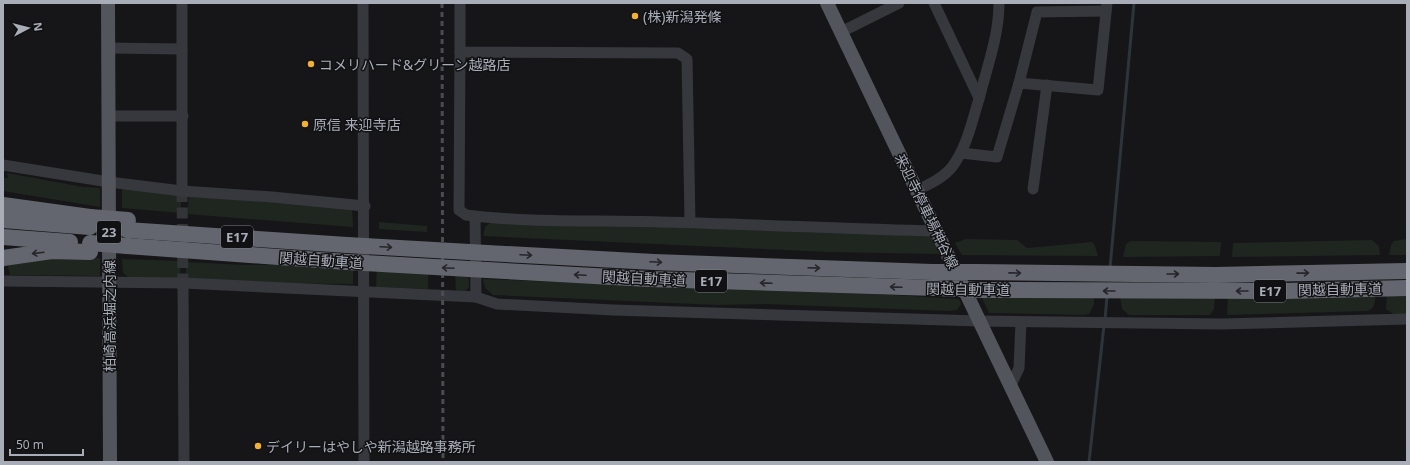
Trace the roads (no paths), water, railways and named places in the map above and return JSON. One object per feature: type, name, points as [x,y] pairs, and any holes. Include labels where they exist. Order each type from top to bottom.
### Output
[{"type":"highway","points":[[3,205],[90,222]]},
{"type":"highway","name":"関越自動車道","points":[[3,220],[90,222],[347,245],[654,262],[932,272],[1086,274],[1407,271]]},
{"type":"highway","points":[[3,237],[90,248]]},
{"type":"highway","points":[[3,258],[52,251],[90,248]]},
{"type":"highway","name":"関越自動車道","points":[[90,248],[649,279],[981,290],[1285,291],[1407,288]]},
{"type":"main road","name":"柏崎高浜堀之内線","points":[[108,3],[110,462]]},
{"type":"main road","name":"来迎寺停車場神谷線","points":[[827,3],[1047,462]]},
{"type":"street","points":[[182,3],[182,191]]},
{"type":"street","points":[[363,3],[365,206],[364,462]]},
{"type":"street","points":[[460,3],[459,210],[466,215],[567,221],[690,222],[814,228],[936,230]]},
{"type":"street","points":[[841,32],[899,3]]},
{"type":"street","points":[[934,3],[979,98]]},
{"type":"street","points":[[917,190],[943,176],[952,167],[961,154],[969,134],[988,68],[999,13],[999,3]]},
{"type":"street","points":[[961,154],[997,157],[1019,83],[1037,12],[1107,7],[1098,90],[1019,83]]},
{"type":"street","points":[[108,48],[182,49]]},
{"type":"street","points":[[460,52],[678,53],[687,59],[690,222]]},
{"type":"street","points":[[1033,189],[1047,85]]},
{"type":"street","points":[[108,116],[183,116]]},
{"type":"street","points":[[3,164],[109,182],[182,191],[272,197],[365,206]]},
{"type":"street","points":[[475,216],[476,297]]},
{"type":"street","points":[[3,281],[183,283],[476,297],[497,304],[613,310],[979,322],[1220,324],[1407,319]]},
{"type":"street","points":[[183,283],[184,462]]},
{"type":"street","points":[[1011,385],[1019,368],[1021,322]]},
{"type":"waterway","points":[[1110,268],[1134,3]]},
{"type":"waterway","points":[[1105,320],[1107,296]]},
{"type":"waterway","points":[[1089,462],[1104,325]]},
{"type":"tunnel","points":[[182,191],[183,283]]},
{"type":"railway","points":[[442,3],[443,462]]},
{"type":"place","name":"(株)新潟発條","points":[[635,16]]},
{"type":"place","name":"コメリハード&グリーン越路店","points":[[311,64]]},
{"type":"place","name":"原信 来迎寺店","points":[[305,124]]},
{"type":"place","name":"デイリーはやしや新潟越路事務所","points":[[258,446]]}]
